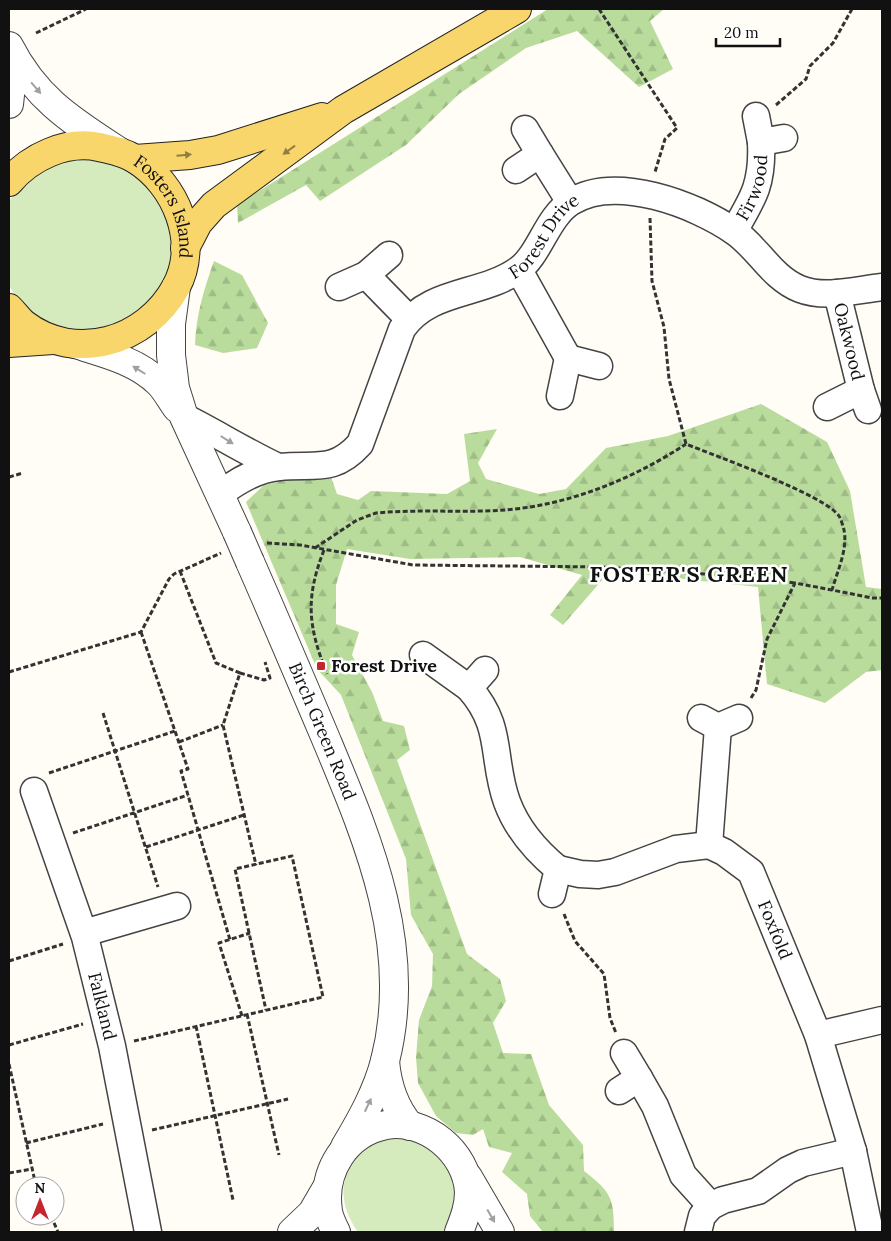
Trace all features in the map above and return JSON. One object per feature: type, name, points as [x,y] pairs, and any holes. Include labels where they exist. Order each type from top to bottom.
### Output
[{"type":"main road","points":[[185,248],[198,223],[214,205],[343,110],[517,9]]},
{"type":"main road","points":[[127,155],[190,155],[218,150],[343,110]]},
{"type":"main road","name":"Fosters Island","points":[[9,182],[18,172],[40,156],[66,147],[93,146],[127,155],[156,175],[172,196],[182,221],[185,248],[183,268],[176,287],[157,315],[130,334],[98,344],[64,342],[9,343]]},
{"type":"main road","points":[[9,308],[24,324],[64,342]]},
{"type":"street","points":[[9,47],[11,86],[9,104]]},
{"type":"street","points":[[9,47],[32,85],[50,104],[127,155]]},
{"type":"street","name":"Firwood","points":[[734,231],[755,194],[762,166],[773,140],[756,116]]},
{"type":"street","points":[[525,129],[570,202]]},
{"type":"street","points":[[516,170],[540,154]]},
{"type":"street","name":"Forest Drive","points":[[220,494],[252,474],[278,467],[310,468],[330,465],[348,457],[360,444],[402,329],[408,319],[427,304],[489,284],[519,270],[553,220],[570,202],[591,193],[614,190],[650,196],[686,207],[734,231],[786,281],[800,289],[818,293],[837,293],[882,287]]},
{"type":"street","points":[[339,287],[366,275],[389,255]]},
{"type":"street","points":[[519,270],[568,358],[560,396]]},
{"type":"street","points":[[366,275],[408,319]]},
{"type":"street","name":"Birch Green Road","points":[[176,287],[171,324],[171,355],[175,388],[184,417],[220,494],[230,542],[257,552],[375,865],[388,916],[393,960],[393,995],[385,1061],[386,1076],[398,1111],[410,1126]]},
{"type":"street","name":"Oakwood","points":[[826,407],[865,400],[837,293]]},
{"type":"street","name":"Birch Green Road","points":[[64,342],[118,358],[139,368],[159,383],[184,417]]},
{"type":"street","points":[[568,358],[599,366]]},
{"type":"street","name":"Forest Drive","points":[[184,417],[216,433],[248,453],[278,467]]},
{"type":"street","points":[[422,655],[477,679],[482,702],[491,719],[502,783],[514,817],[533,845],[558,869],[580,874],[598,875],[615,872],[676,849],[708,845],[720,721]]},
{"type":"street","name":"Falkland","points":[[34,791],[85,935],[106,1018],[149,1231]]},
{"type":"street","name":"Foxfold","points":[[708,845],[724,852],[751,872],[818,1035],[852,1151],[870,1232]]},
{"type":"street","points":[[552,894],[558,869]]},
{"type":"street","points":[[85,935],[172,908]]},
{"type":"street","points":[[818,1035],[882,1020]]},
{"type":"street","points":[[624,1053],[629,1085],[655,1106],[683,1175],[711,1206]]},
{"type":"street","name":"Birch Green Road","points":[[326,1190],[332,1166],[345,1147],[369,1103],[385,1061]]},
{"type":"street","points":[[345,1147],[364,1133],[386,1125],[410,1126],[432,1134],[451,1149],[500,1232]]},
{"type":"street","points":[[698,1232],[702,1216],[711,1206],[723,1200],[758,1191],[788,1170],[803,1163],[852,1151]]},
{"type":"street","points":[[459,1232],[467,1213],[469,1191],[464,1169]]},
{"type":"street","points":[[292,1232],[312,1213],[326,1190]]},
{"type":"street","points":[[326,1190],[328,1213],[336,1232]]},
{"type":"path","points":[[36,33],[86,9]]},
{"type":"path","points":[[599,9],[678,128],[665,139],[650,196],[652,280],[664,327],[669,379],[686,444]]},
{"type":"path","points":[[756,116],[767,113],[806,78],[810,66],[833,43],[852,9]]},
{"type":"path","points":[[314,548],[356,520],[376,513],[506,510],[552,503],[593,490],[660,461],[686,444]]},
{"type":"path","points":[[686,444],[780,482],[823,504],[838,515],[844,530],[844,546],[832,590]]},
{"type":"path","points":[[9,477],[22,473]]},
{"type":"path","points":[[9,672],[140,632],[169,579],[230,542]]},
{"type":"path","points":[[257,552],[314,548],[413,565],[601,567],[750,577],[795,583],[872,598],[882,598]]},
{"type":"path","points":[[324,550],[312,588],[310,609],[315,644],[327,674]]},
{"type":"path","points":[[180,571],[216,663],[264,680],[270,678],[262,654]]},
{"type":"path","points":[[720,721],[756,690],[767,639],[795,583]]},
{"type":"path","points":[[140,632],[188,769],[181,771],[230,940]]},
{"type":"path","points":[[240,672],[223,725],[256,865]]},
{"type":"path","points":[[103,713],[146,847],[172,908]]},
{"type":"path","points":[[179,742],[223,725]]},
{"type":"path","points":[[34,791],[48,773],[175,731]]},
{"type":"path","points":[[52,840],[188,795]]},
{"type":"path","points":[[146,847],[244,814]]},
{"type":"path","points":[[112,1046],[323,997],[292,856],[235,869],[266,1010]]},
{"type":"path","points":[[552,894],[575,941],[604,974],[610,1018],[624,1053]]},
{"type":"path","points":[[242,1016],[219,943],[250,933]]},
{"type":"path","points":[[9,961],[85,935]]},
{"type":"path","points":[[248,1014],[279,1155]]},
{"type":"path","points":[[9,1045],[106,1018]]},
{"type":"path","points":[[196,1026],[233,1200]]},
{"type":"path","points":[[9,1064],[34,1176]]},
{"type":"path","points":[[26,1143],[129,1126],[215,1115],[288,1099]]},
{"type":"path","points":[[9,1173],[32,1169]]},
{"type":"green space","points":[[548,9],[664,9],[650,21],[673,69],[639,87],[577,31],[526,48],[459,94],[406,145],[320,201],[306,185],[238,223],[237,205]]},
{"type":"green space","points":[[101,156],[142,174],[168,210],[175,254],[159,295],[125,323],[86,332],[65,329],[46,322],[29,311],[15,296],[9,285],[10,200],[22,184],[57,160]]},
{"type":"green space","points":[[214,261],[242,275],[268,323],[257,348],[223,353],[195,345],[201,302]]},
{"type":"green space","points":[[761,404],[827,442],[850,491],[866,587],[882,589],[882,670],[866,672],[825,703],[767,684],[758,587],[610,571],[563,625],[550,615],[582,575],[520,557],[410,559],[347,549],[336,585],[336,624],[359,632],[352,655],[372,692],[383,721],[404,726],[410,750],[397,760],[467,954],[500,979],[506,1001],[493,1023],[503,1053],[531,1054],[549,1105],[583,1145],[584,1171],[600,1185],[612,1203],[614,1232],[543,1232],[530,1216],[527,1194],[502,1172],[512,1153],[489,1147],[483,1129],[473,1135],[456,1133],[436,1116],[418,1083],[416,1057],[419,1020],[432,986],[433,954],[411,915],[406,859],[341,695],[317,669],[246,502],[264,485],[329,471],[337,494],[358,500],[371,491],[447,494],[470,481],[464,434],[497,429],[478,463],[486,479],[539,494],[566,489],[606,448],[668,436]]},
{"type":"green space","points":[[388,1137],[421,1139],[448,1159],[459,1191],[451,1224],[444,1232],[358,1232],[349,1217],[345,1203],[344,1189],[346,1176],[352,1164],[361,1154],[373,1144]]},
{"type":"place","name":"Forest Drive","points":[[321,666]]},
{"type":"district","name":"FOSTER'S GREEN","points":[[689,574]]}]
